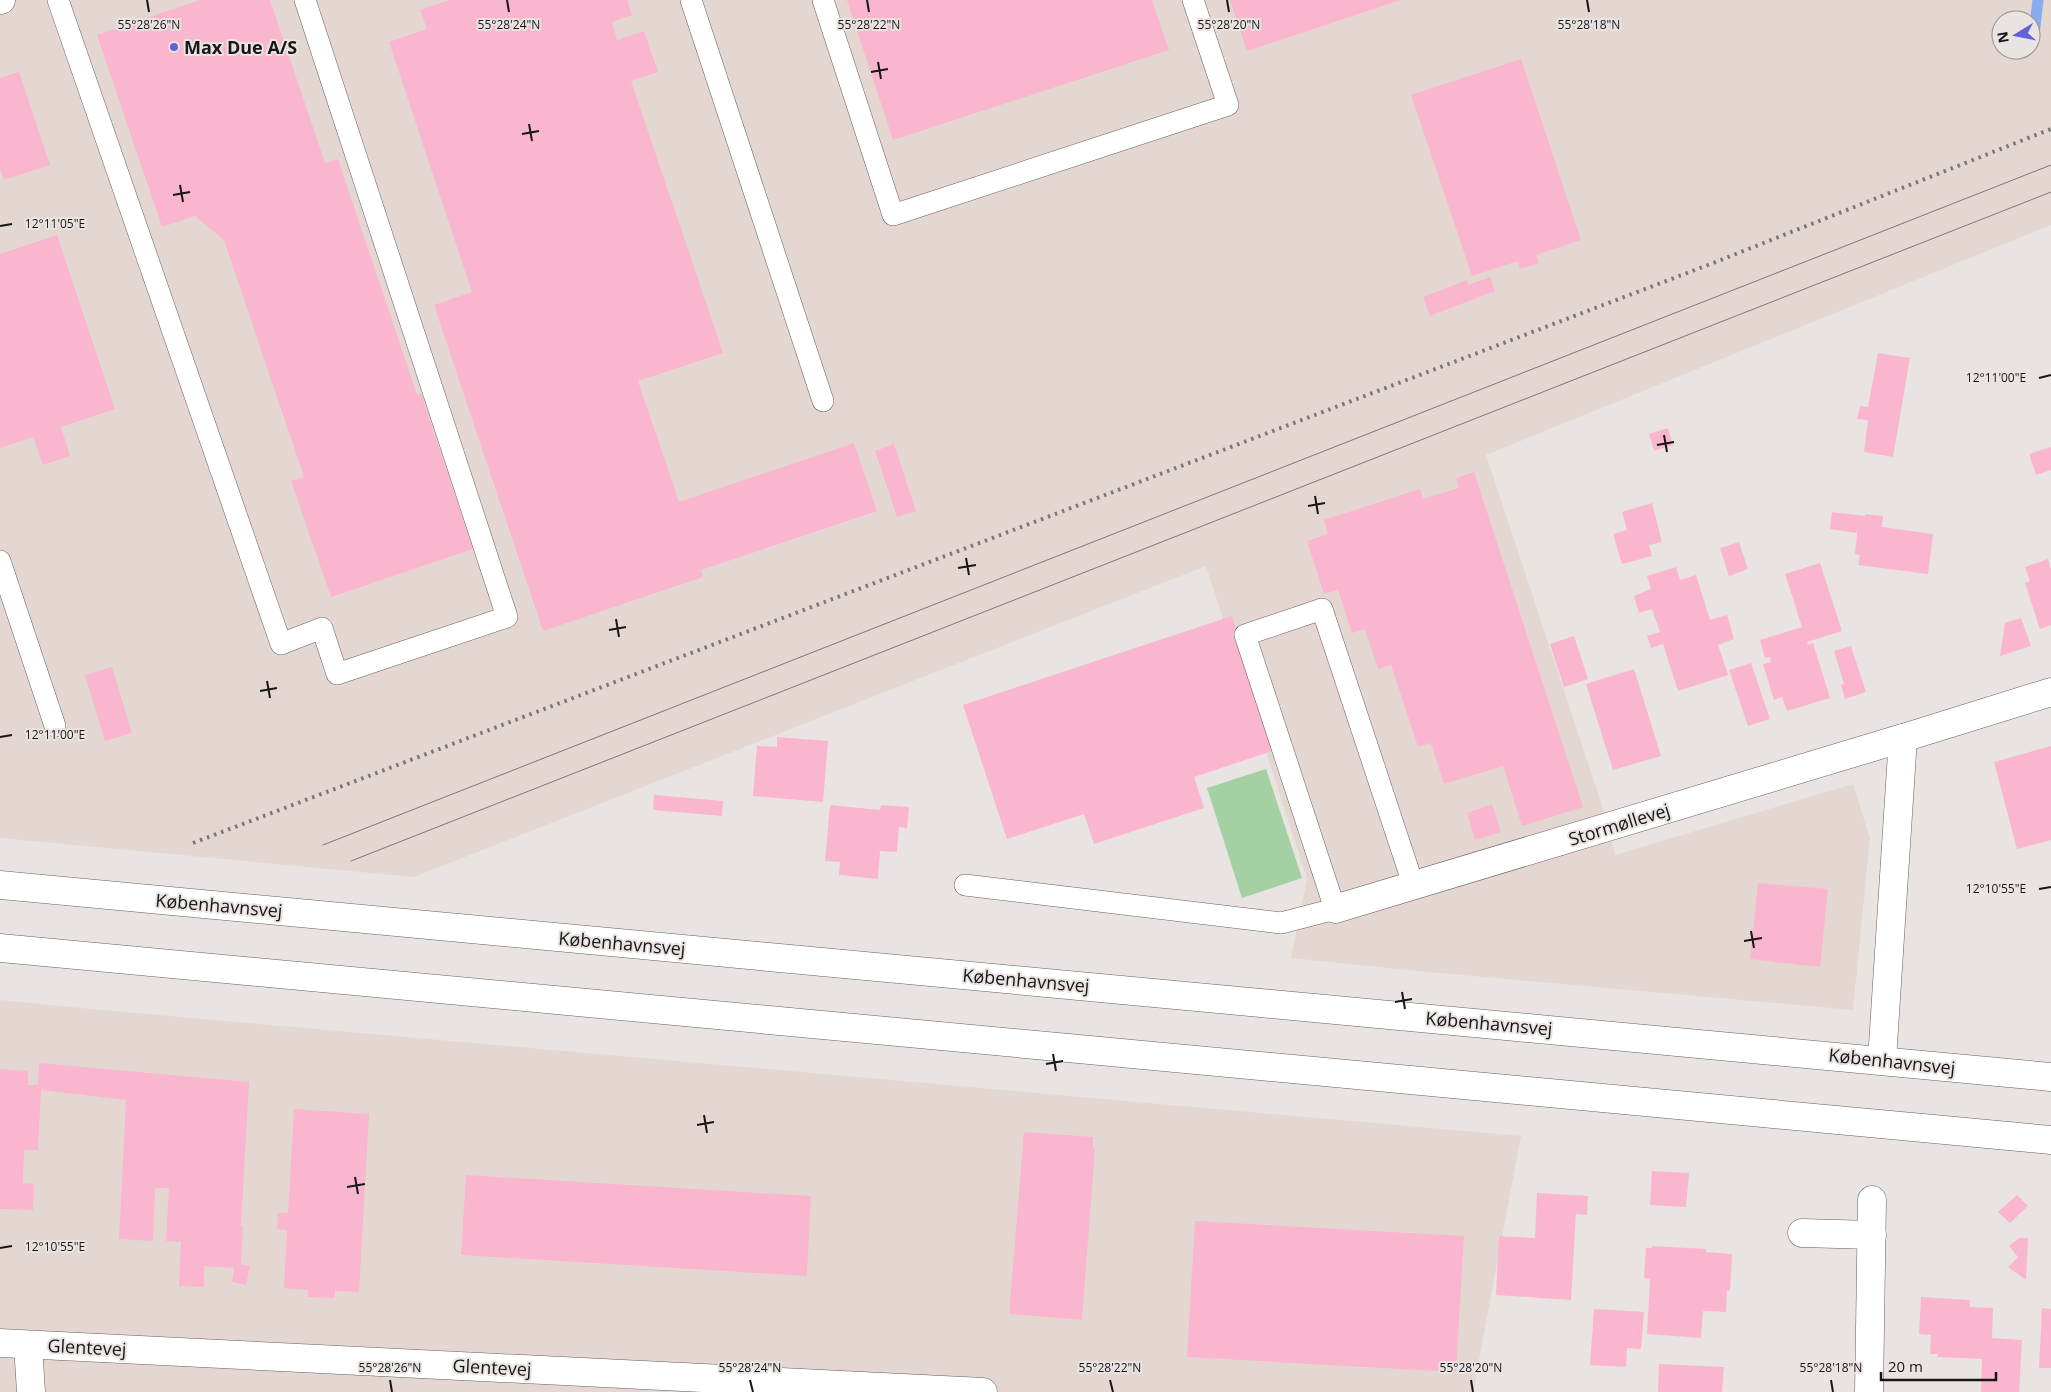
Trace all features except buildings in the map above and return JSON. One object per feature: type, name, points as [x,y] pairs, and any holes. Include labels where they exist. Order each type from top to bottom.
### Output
[{"type":"main road","name":"Stormøllevej","points":[[1335,908],[1414,887],[2051,692]]},
{"type":"main road","points":[[1882,1060],[1886,1027],[1902,738]]},
{"type":"main road","name":"Københavnsvej","points":[[0,885],[2051,1077]]},
{"type":"main road","points":[[0,948],[2051,1140]]},
{"type":"main road","points":[[1869,1392],[1872,1200]]},
{"type":"main road","points":[[1802,1233],[1872,1236]]},
{"type":"main road","name":"Glentevej","points":[[0,1343],[845,1388],[983,1392]]},
{"type":"main road","points":[[28,1344],[31,1392]]},
{"type":"lane","points":[[58,0],[281,644],[322,628],[337,674],[507,617],[305,0]]},
{"type":"lane","points":[[691,0],[823,401]]},
{"type":"lane","points":[[823,0],[893,215],[1228,105],[1193,0]]},
{"type":"lane","points":[[0,561],[55,726]]},
{"type":"lane","points":[[965,885],[1280,923],[1335,908],[1245,635],[1322,609],[1414,887]]},
{"type":"shaded area","points":[[0,0],[2051,0],[2051,225],[1486,455],[1601,802],[1615,855],[1853,784],[1870,838],[1853,1010],[1291,958],[1307,879],[1206,566],[414,877],[0,838]]},
{"type":"shaded area","points":[[0,1000],[1521,1136],[1473,1392],[0,1392]]},
{"type":"green space","points":[[1266,769],[1302,878],[1242,898],[1207,788]]},
{"type":"waterway","points":[[2037,10],[2038,0]]},
{"type":"tram line","points":[[323,845],[2051,165]]},
{"type":"tram line","points":[[351,861],[2051,192]]},
{"type":"railway","points":[[193,843],[1708,265],[2051,129]]},
{"type":"place","name":"Max Due A/S","points":[[174,47]]}]
